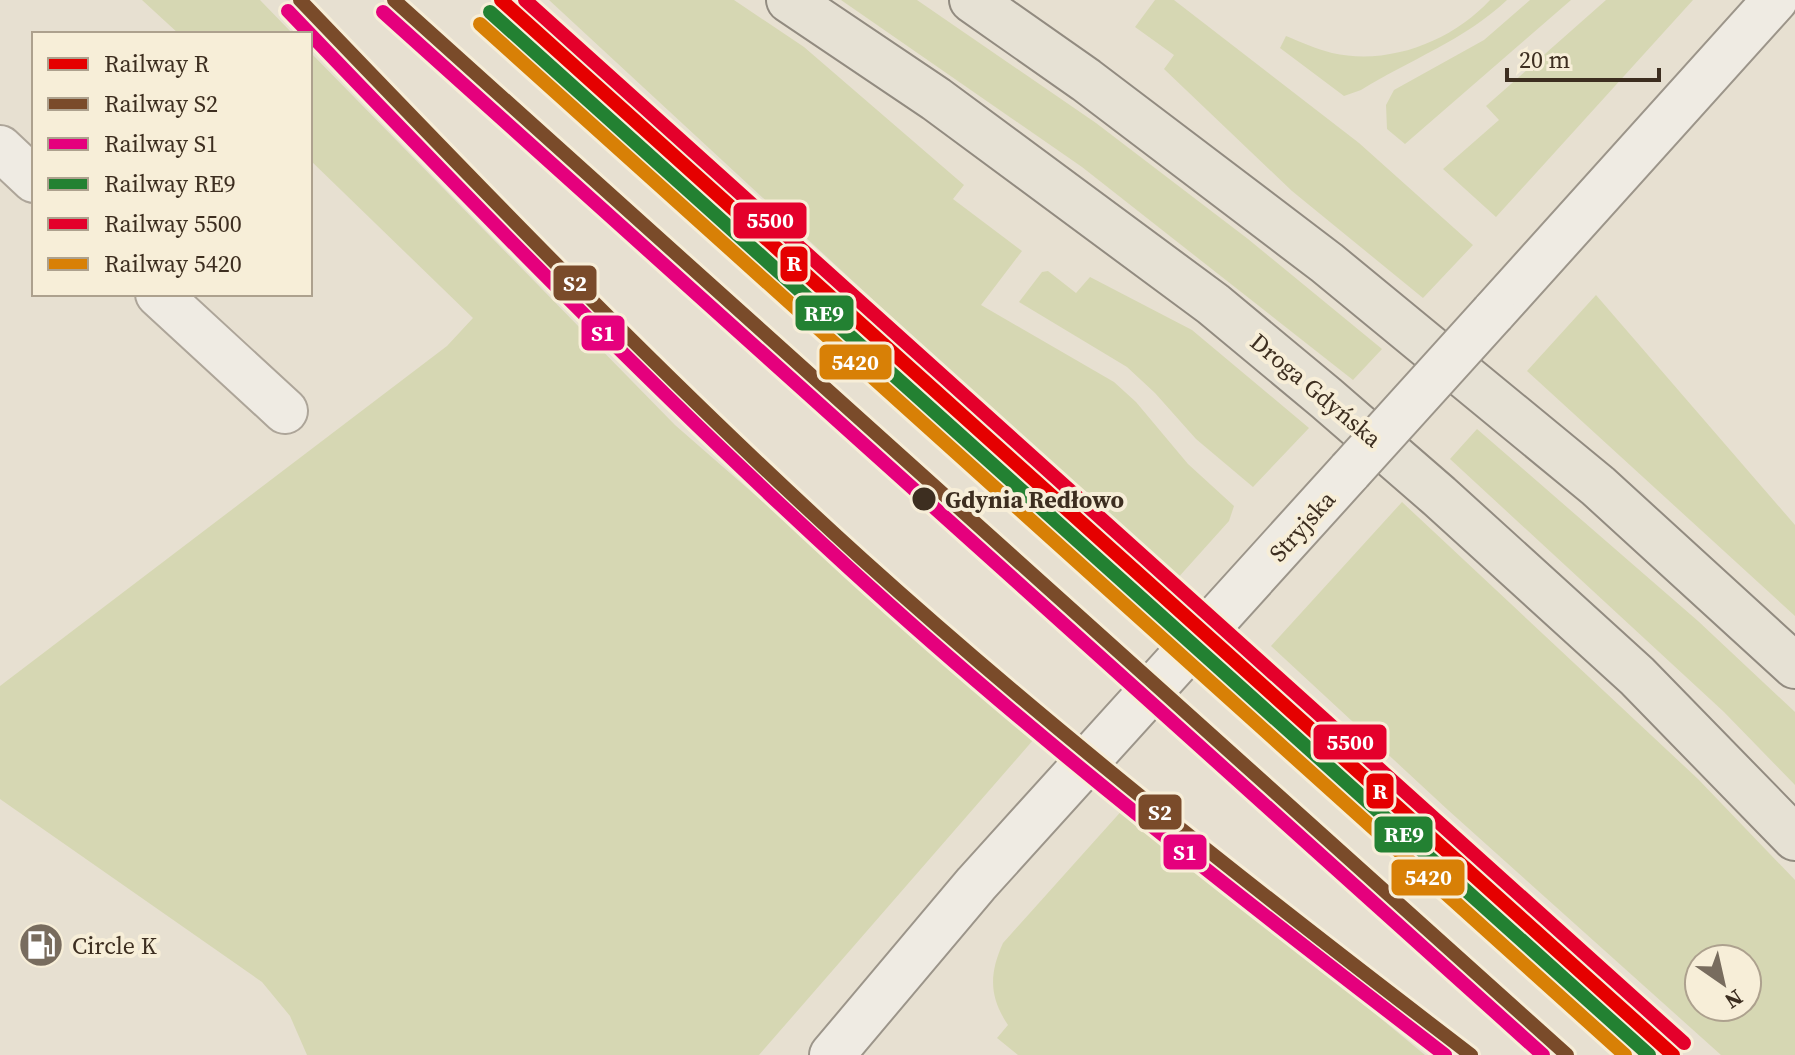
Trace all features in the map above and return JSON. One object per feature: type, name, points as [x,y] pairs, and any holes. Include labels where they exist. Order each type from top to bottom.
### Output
[{"type":"main road","name":"Droga Gdyńska","points":[[789,0],[936,99],[1213,304],[1326,398],[1637,676],[1795,838]]},
{"type":"main road","points":[[972,0],[1086,80],[1327,263],[1598,486],[1795,666]]},
{"type":"main road","name":"Stryjska","points":[[832,1055],[929,938],[1775,0]]},
{"type":"main road","points":[[160,296],[285,411]]},
{"type":"green space","points":[[142,0],[260,0],[291,32],[177,32]]},
{"type":"green space","points":[[549,0],[734,0],[804,47],[964,185],[953,199],[1022,251],[981,305],[1114,382],[1136,402],[1188,464],[1234,506],[1229,521],[1176,580]]},
{"type":"green space","points":[[841,0],[917,0],[1096,123],[1248,239],[1382,349],[1353,380],[1082,167]]},
{"type":"green space","points":[[1155,0],[1174,0],[1359,143],[1473,245],[1423,298],[1292,191],[1164,69],[1174,55],[1135,27]]},
{"type":"green space","points":[[1490,0],[1507,0],[1455,38],[1361,90],[1344,96],[1280,48],[1286,36],[1332,53],[1375,56],[1397,53],[1438,38],[1475,15]]},
{"type":"green space","points":[[1530,0],[1571,0],[1405,144],[1387,129],[1386,105],[1394,90],[1484,40]]},
{"type":"green space","points":[[1606,0],[1693,0],[1496,217],[1443,169],[1499,120],[1486,106]]},
{"type":"green space","points":[[312,54],[675,425],[1034,739],[759,1055],[307,1055],[290,1016],[262,982],[0,799],[0,686],[447,346],[473,318],[312,162]]},
{"type":"green space","points":[[1048,271],[1076,293],[1090,277],[1192,330],[1309,428],[1253,487],[1196,439],[1127,367],[1019,302],[1042,272]]},
{"type":"green space","points":[[1596,295],[1795,525],[1795,616],[1527,371]]},
{"type":"green space","points":[[1477,429],[1698,621],[1795,712],[1795,785],[1724,712],[1450,459]]},
{"type":"green space","points":[[1402,502],[1698,779],[1795,880],[1795,1055],[1721,1055],[1685,1023],[1763,1023],[1763,943],[1683,943],[1683,1021],[1271,646]]},
{"type":"green space","points":[[1125,807],[1425,1055],[1018,1055],[997,1038],[1008,1025],[997,1005],[993,985],[995,965],[1003,943]]},
{"type":"rail line","name":"S2","points":[[300,0],[646,354],[862,559],[1010,688],[1162,813],[1471,1055]]},
{"type":"rail line","name":"S2","points":[[394,0],[1567,1055]]},
{"type":"rail line","name":"R","points":[[501,0],[1673,1055]]},
{"type":"rail line","name":"5500","points":[[525,0],[1684,1043]]},
{"type":"rail line","name":"S1","points":[[288,11],[308,32]]},
{"type":"rail line","name":"S1","points":[[383,12],[1543,1055]]},
{"type":"rail line","name":"RE9","points":[[490,12],[1649,1055]]},
{"type":"rail line","name":"5420","points":[[480,24],[1625,1055]]},
{"type":"rail line","name":"S1","points":[[312,36],[564,295],[850,569],[1068,758],[1445,1055]]},
{"type":"place","name":"Gdynia Redłowo","points":[[924,499]]},
{"type":"place","name":"Circle K","points":[[41,945]]}]
